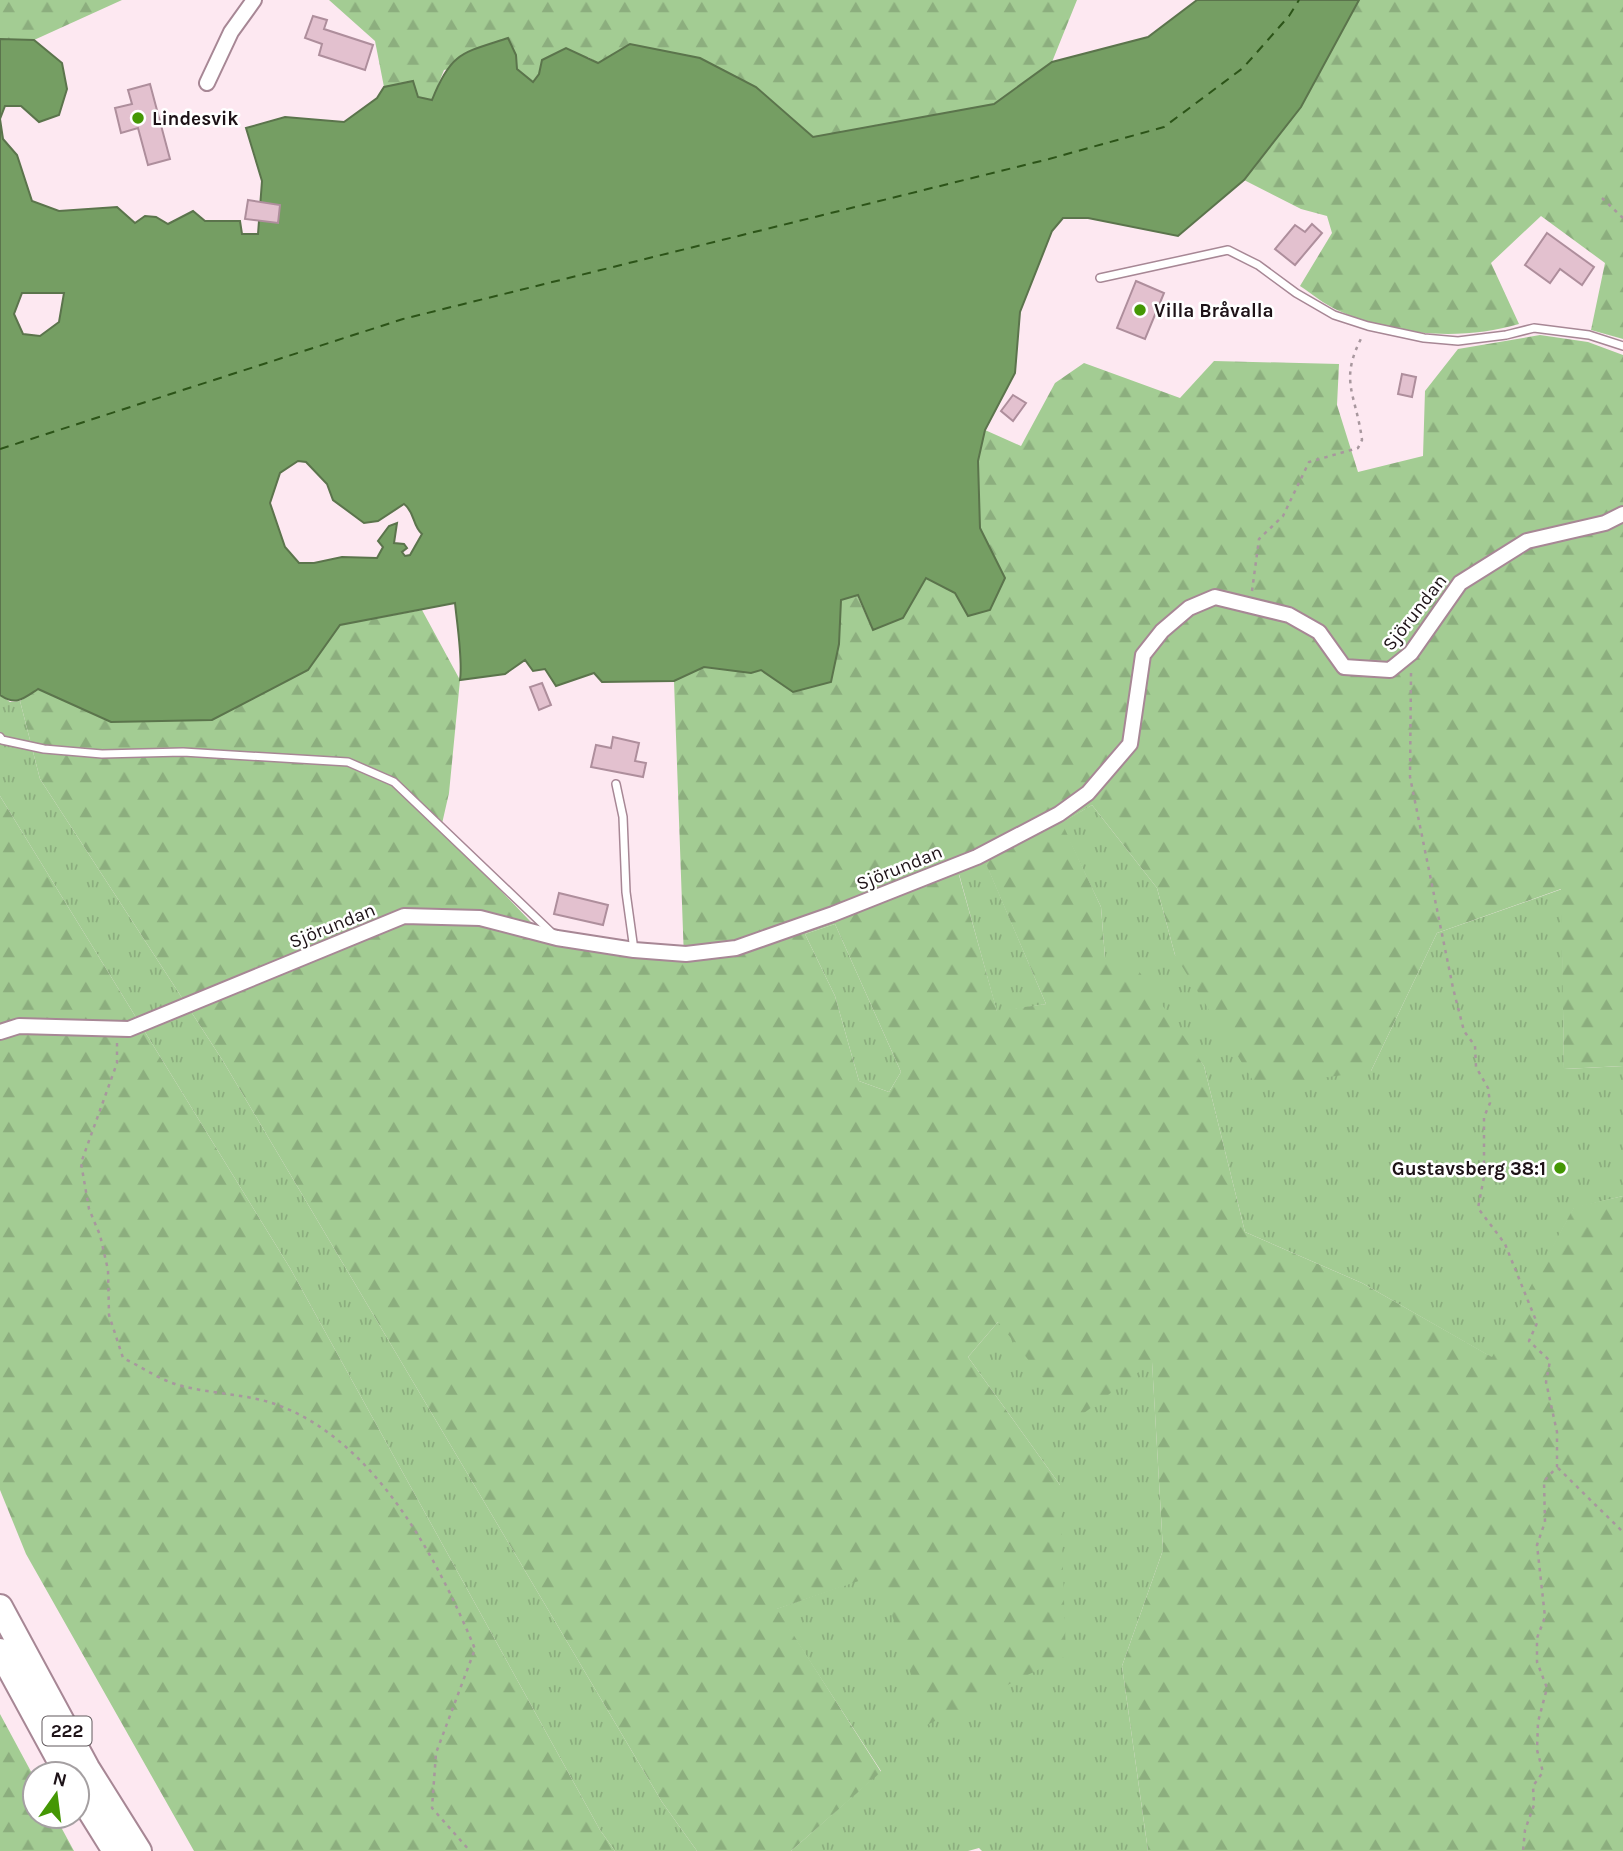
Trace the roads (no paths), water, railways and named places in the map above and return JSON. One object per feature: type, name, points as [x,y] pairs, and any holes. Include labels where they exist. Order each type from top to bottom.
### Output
[{"type":"highway","name":"222","points":[[0,1607],[87,1768],[139,1851]]},
{"type":"highway","name":"222","points":[[0,1651],[59,1760]]},
{"type":"highway","points":[[91,1812],[115,1851]]},
{"type":"street","points":[[207,83],[232,32],[254,0]]},
{"type":"street","name":"Sjörundan","points":[[0,1031],[19,1026],[129,1029],[404,916],[480,918],[557,938],[634,950],[686,954],[736,948],[833,914],[977,857],[1059,814],[1088,793],[1130,744],[1143,655],[1161,631],[1189,608],[1216,597],[1289,615],[1319,632],[1344,667],[1390,670],[1411,653],[1460,583],[1527,541],[1605,523],[1623,514]]},
{"type":"lane","points":[[1100,278],[1228,250],[1258,265],[1334,315],[1368,326],[1424,338],[1458,341],[1506,335],[1534,328],[1589,335],[1623,346]]},
{"type":"lane","points":[[0,737],[2,740],[44,749],[102,754],[183,752],[348,762],[394,782],[557,938]]},
{"type":"lane","points":[[616,783],[623,817],[626,892],[634,950]]},
{"type":"place","name":"Lindesvik","points":[[138,118]]},
{"type":"place","name":"Villa Bråvalla","points":[[1140,310]]},
{"type":"place","name":"Gustavsberg 38:1","points":[[1560,1168]]}]
